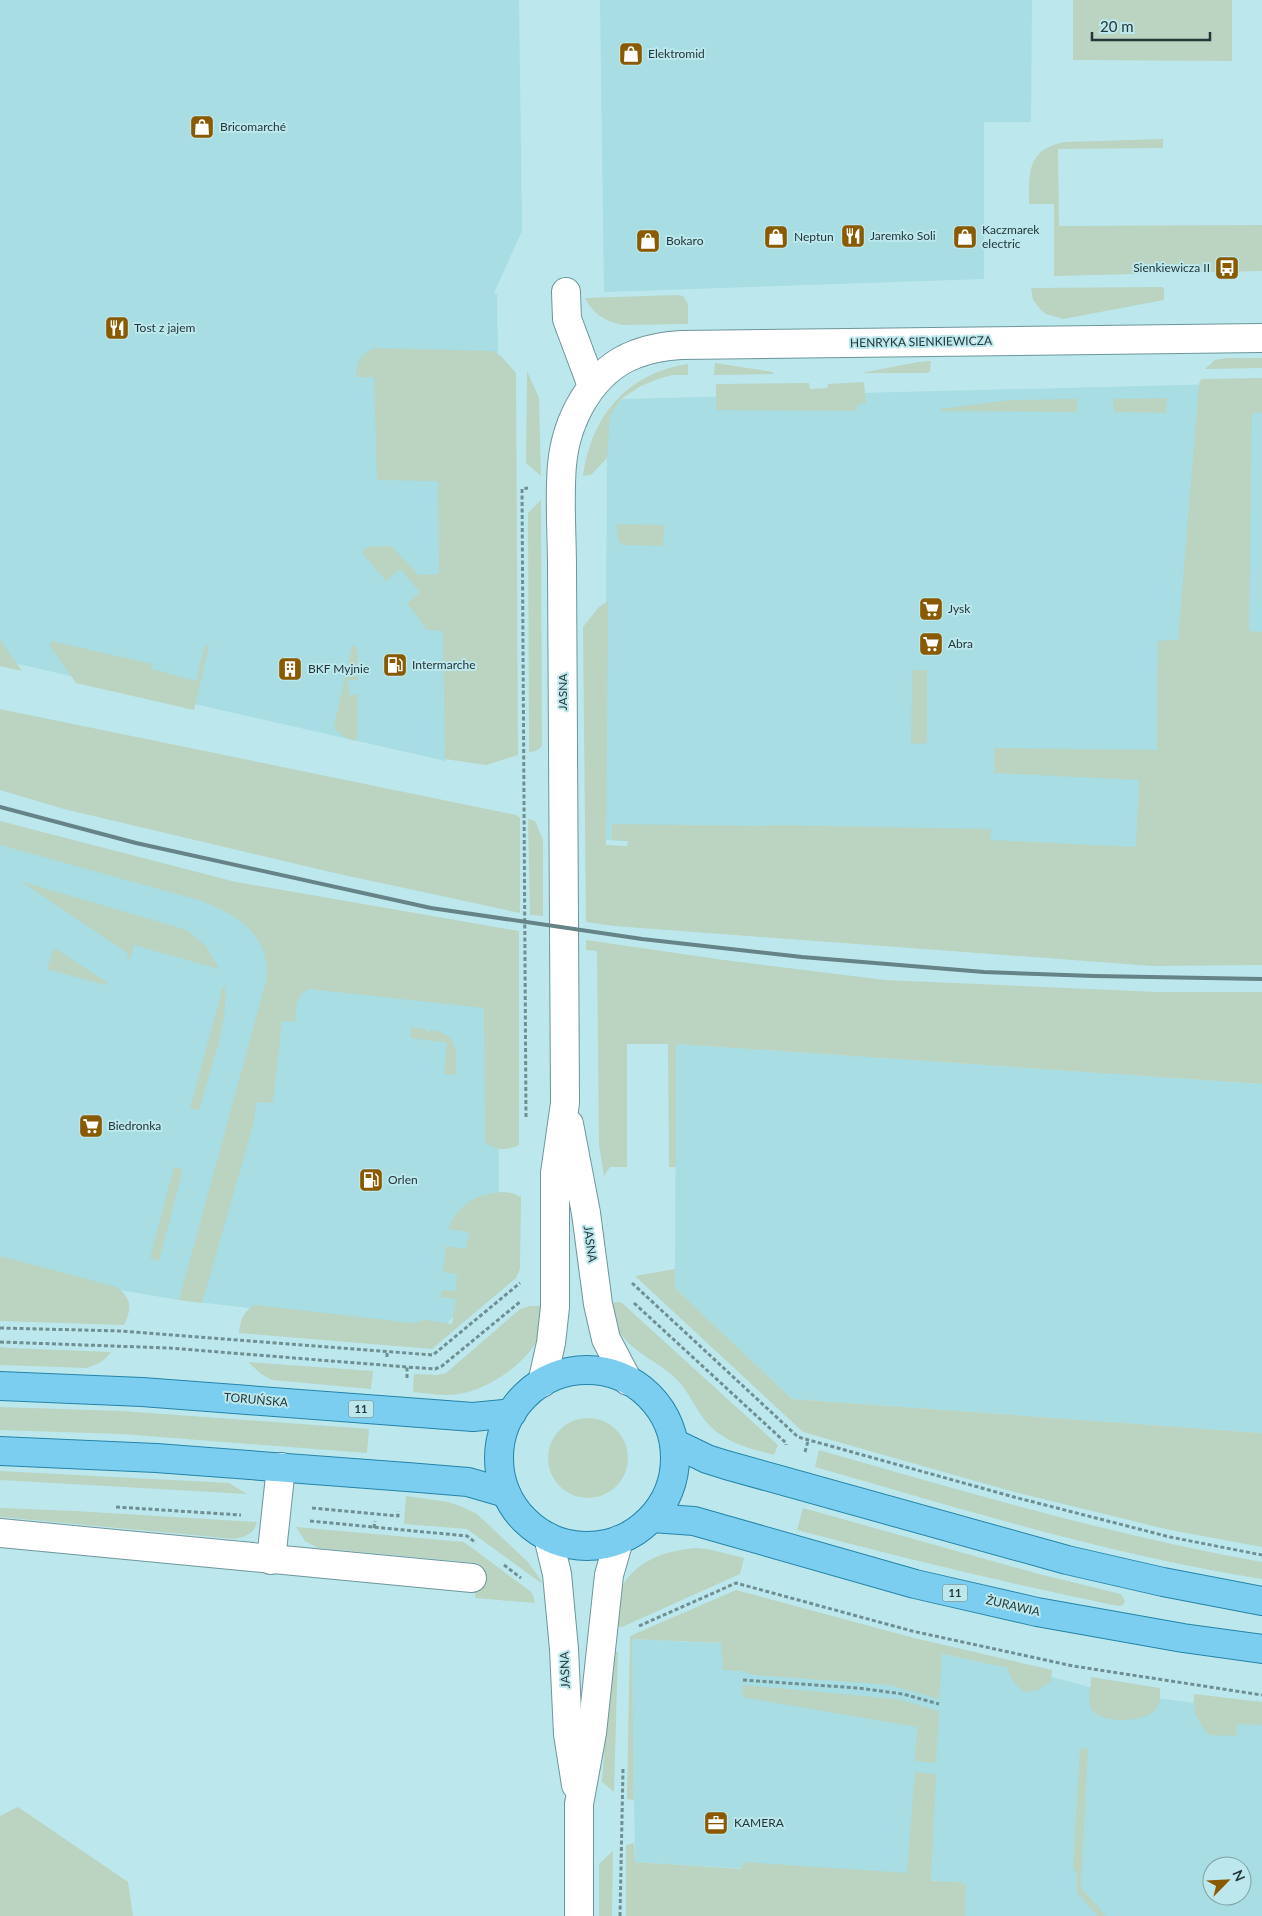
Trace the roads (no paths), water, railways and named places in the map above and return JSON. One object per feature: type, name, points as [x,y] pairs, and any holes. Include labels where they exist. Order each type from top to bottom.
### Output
[{"type":"main road","points":[[585,1370],[607,1373],[628,1381],[649,1396],[661,1410],[674,1443],[672,1478],[663,1503],[652,1518],[634,1533],[619,1540],[602,1545],[584,1546],[565,1543],[548,1537],[524,1519],[517,1511],[506,1493],[501,1476],[499,1457],[502,1439],[512,1413],[522,1399],[542,1383],[562,1374],[585,1370]]},
{"type":"main road","name":"TORUŃSKA","points":[[0,1386],[152,1392],[473,1417],[512,1413]]},
{"type":"main road","points":[[674,1443],[707,1459],[726,1465],[1067,1560],[1163,1582],[1262,1601]]},
{"type":"main road","points":[[0,1451],[156,1458],[468,1482],[506,1493]]},
{"type":"main road","name":"ŻURAWIA","points":[[652,1518],[694,1521],[915,1584],[1037,1612],[1167,1636],[1262,1649]]},
{"type":"street","points":[[566,292],[567,319],[592,386]]},
{"type":"street","name":"HENRYKA SIENKIEWICZA","points":[[592,386],[612,367],[634,354],[657,347],[681,345],[1262,338]]},
{"type":"street","name":"JASNA","points":[[542,1383],[551,1343],[555,1307],[555,1173],[565,1103],[560,488],[562,463],[568,433],[579,408],[592,386]]},
{"type":"street","name":"JASNA","points":[[565,1103],[586,1213],[598,1304],[606,1339],[628,1381]]},
{"type":"street","points":[[271,1560],[281,1467]]},
{"type":"street","points":[[0,1533],[472,1578]]},
{"type":"street","name":"JASNA","points":[[548,1537],[557,1574],[564,1643],[568,1734],[579,1804],[579,1916]]},
{"type":"street","name":"JASNA","points":[[579,1804],[592,1733],[609,1576],[619,1540]]},
{"type":"railway","points":[[0,807],[136,843],[431,908],[642,939],[802,957],[984,972],[1262,979]]},
{"type":"place","name":"Elektromid","points":[[631,54]]},
{"type":"place","name":"Bricomarché","points":[[202,127]]},
{"type":"place","name":"Jaremko Soli","points":[[853,236]]},
{"type":"place","name":"Neptun","points":[[776,237]]},
{"type":"place","name":"Kaczmarek electric","points":[[965,237]]},
{"type":"place","name":"Bokaro","points":[[648,241]]},
{"type":"place","name":"Sienkiewicza II","points":[[1227,268]]},
{"type":"place","name":"Tost z jajem","points":[[117,328]]},
{"type":"place","name":"Jysk","points":[[931,609]]},
{"type":"place","name":"Abra","points":[[931,644]]},
{"type":"place","name":"Intermarche","points":[[395,665]]},
{"type":"place","name":"BKF Myjnie","points":[[290,669]]},
{"type":"place","name":"Biedronka","points":[[91,1126]]},
{"type":"place","name":"Orlen","points":[[371,1180]]},
{"type":"place","name":"KAMERA","points":[[716,1823]]}]
